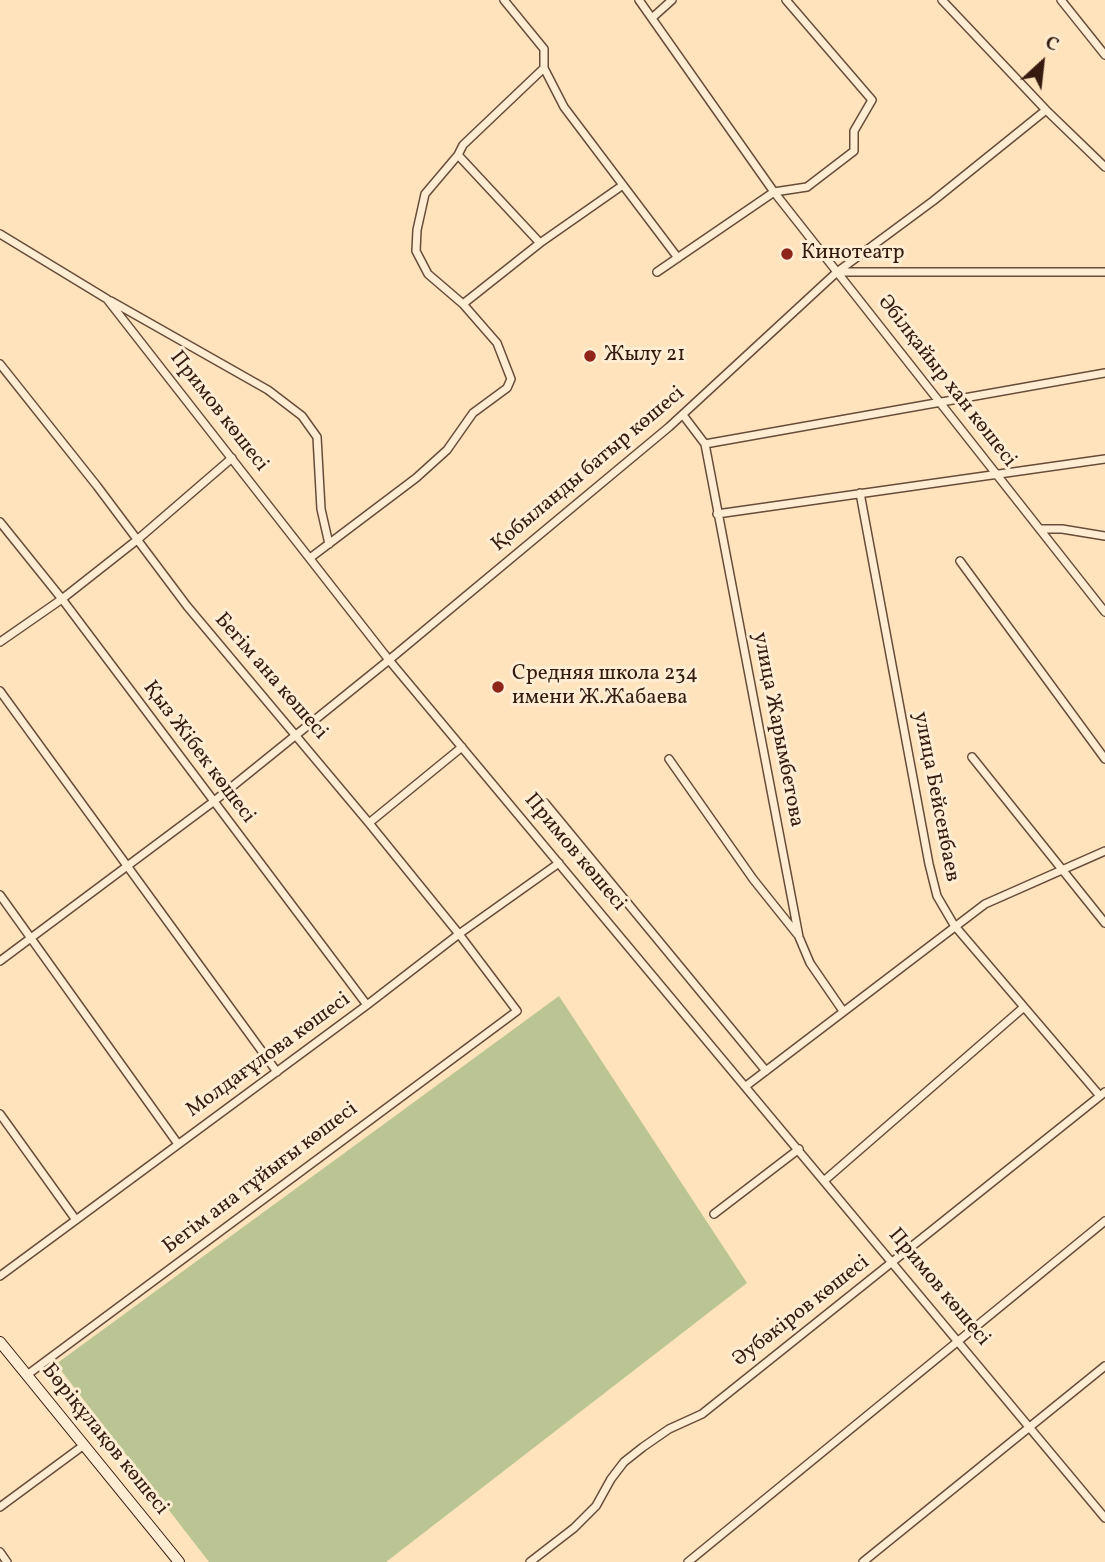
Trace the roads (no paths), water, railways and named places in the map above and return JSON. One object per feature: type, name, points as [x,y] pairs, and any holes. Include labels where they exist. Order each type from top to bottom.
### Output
[{"type":"street","points":[[504,0],[544,49],[544,68],[564,107],[678,258]]},
{"type":"street","name":"Әбілқайыр хан көшесі","points":[[639,0],[774,192],[1105,612]]},
{"type":"street","points":[[652,18],[672,0]]},
{"type":"street","points":[[657,272],[774,192],[807,187],[854,151],[854,131],[872,100],[786,0]]},
{"type":"street","points":[[942,0],[1046,110],[1105,167]]},
{"type":"street","points":[[1061,0],[1105,55]]},
{"type":"street","points":[[310,558],[416,478],[447,450],[473,413],[507,388],[511,379],[497,343],[463,304],[428,274],[416,251],[417,230],[425,194],[458,155],[463,145],[544,68]]},
{"type":"street","name":"Қобыланды батыр көшесі","points":[[0,961],[213,802],[389,660],[683,415],[837,272],[933,201],[1046,110]]},
{"type":"street","points":[[458,155],[540,243]]},
{"type":"street","points":[[463,304],[540,243],[622,185]]},
{"type":"street","name":"Примов көшесі","points":[[0,234],[107,299],[389,660],[1105,1518]]},
{"type":"street","points":[[837,272],[1105,272]]},
{"type":"street","points":[[107,299],[268,390],[302,416],[317,437],[321,509],[329,544]]},
{"type":"street","name":"Бегім ана көшесі","points":[[0,364],[203,625],[369,822],[517,1011]]},
{"type":"street","points":[[683,415],[705,444],[1105,373]]},
{"type":"street","name":"улица Жарымбетова","points":[[705,444],[799,937],[810,963],[843,1011]]},
{"type":"street","points":[[0,642],[62,599],[137,540],[232,458]]},
{"type":"street","points":[[717,514],[1105,459]]},
{"type":"street","name":"улица Бейсенбаев","points":[[860,493],[937,896],[954,925],[1102,1094]]},
{"type":"street","name":"Қыз Жібек көшесі","points":[[0,522],[62,599],[367,1005]]},
{"type":"street","points":[[1040,529],[1062,529],[1105,536]]},
{"type":"street","points":[[960,561],[1105,759]]},
{"type":"street","points":[[0,691],[277,1072]]},
{"type":"street","points":[[369,822],[462,747]]},
{"type":"street","points":[[972,757],[1105,923]]},
{"type":"street","points":[[669,759],[753,879],[799,937]]},
{"type":"street","points":[[545,803],[766,1071]]},
{"type":"street","points":[[746,1086],[985,904],[1105,851]]},
{"type":"street","name":"Молдағұлова көшесі","points":[[0,1276],[459,934],[559,863]]},
{"type":"street","points":[[0,895],[178,1144]]},
{"type":"street","points":[[825,1180],[1024,1007]]},
{"type":"street","name":"Бегім ана тұйығы көшесі","points":[[27,1375],[517,1011]]},
{"type":"street","name":"Әубәкіров көшесі","points":[[530,1562],[574,1528],[596,1506],[624,1462],[669,1429],[702,1414],[1102,1094]]},
{"type":"street","points":[[0,1114],[76,1220]]},
{"type":"street","points":[[714,1214],[799,1149]]},
{"type":"street","points":[[688,1562],[1105,1221]]},
{"type":"street","name":"Бөріқұлақов көшесі","points":[[0,1342],[179,1562]]},
{"type":"street","points":[[863,1562],[1105,1366]]},
{"type":"street","points":[[0,1507],[84,1445]]},
{"type":"street","points":[[0,1552],[7,1562]]},
{"type":"place","name":"Кинотеатр","points":[[787,254]]},
{"type":"place","name":"Жылу 21","points":[[590,356]]},
{"type":"place","name":"Средняя школа 234 имени Ж.Жабаева","points":[[498,687]]}]
